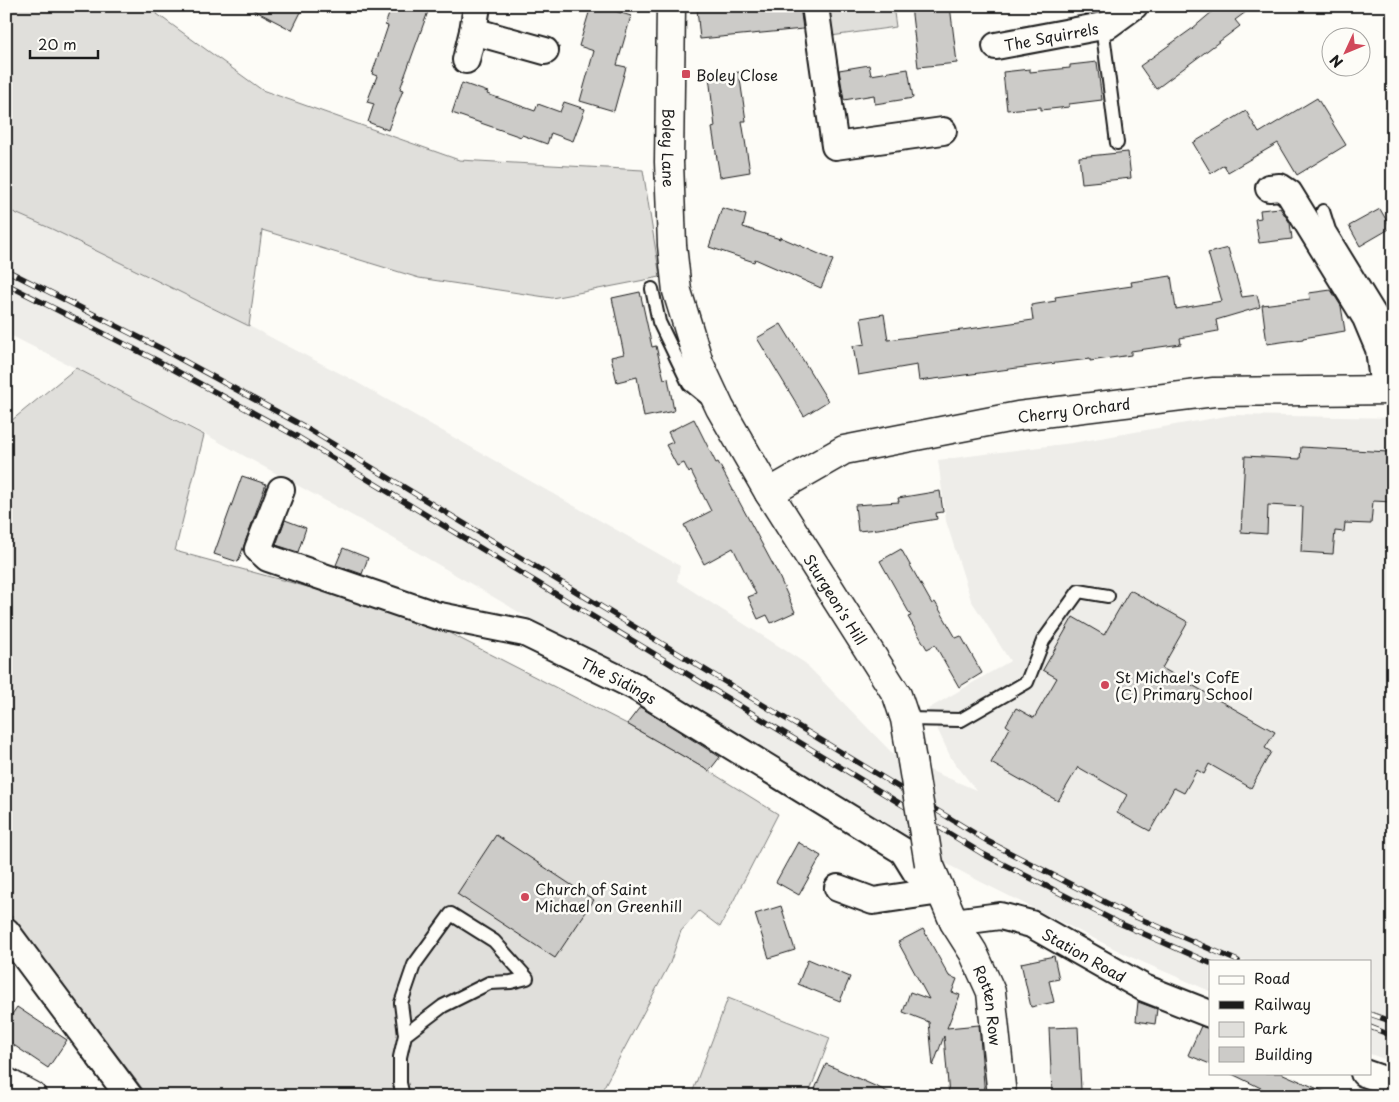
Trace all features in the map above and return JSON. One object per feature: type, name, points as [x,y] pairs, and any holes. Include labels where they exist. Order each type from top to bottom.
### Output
[{"type":"street","name":"Boley Lane","points":[[664,290],[672,245],[669,162],[672,6]]},
{"type":"street","points":[[815,6],[835,146],[943,131]]},
{"type":"street","points":[[1105,26],[1134,6]]},
{"type":"street","points":[[466,60],[475,19],[545,51]]},
{"type":"street","name":"The Squirrels","points":[[996,46],[1105,26]]},
{"type":"street","points":[[1269,188],[1280,187],[1289,193],[1366,318],[1380,349],[1389,390]]},
{"type":"street","name":"Sturgeon's Hill","points":[[664,290],[720,408],[769,493],[897,694],[906,719],[930,864],[954,922]]},
{"type":"street","name":"Cherry Orchard","points":[[769,493],[844,450],[1018,416],[1214,392],[1389,390]]},
{"type":"street","name":"The Sidings","points":[[281,490],[255,556],[268,558],[435,615],[525,633],[634,686],[903,851],[916,872],[941,891]]},
{"type":"street","points":[[838,888],[873,901],[941,891]]},
{"type":"street","name":"Station Road","points":[[954,922],[1000,916],[1031,924],[1144,988],[1209,1014]]},
{"type":"street","name":"Rotten Row","points":[[954,922],[973,952],[991,992],[1002,1096]]},
{"type":"street","points":[[6,931],[128,1096]]},
{"type":"street","points":[[1367,1074],[1393,1083]]},
{"type":"street","points":[[6,1082],[32,1096]]},
{"type":"lane","points":[[1105,26],[1117,143]]},
{"type":"lane","points":[[1323,211],[1329,230],[1393,334]]},
{"type":"lane","points":[[906,719],[961,720],[1027,682],[1044,641],[1079,591],[1108,596]]},
{"type":"lane","points":[[403,1096],[400,1082],[400,1057],[405,1035],[401,1003],[414,965],[451,914],[494,941],[527,978],[511,982],[489,983],[443,1006],[405,1035]]},
{"type":"shaded area","points":[[6,209],[52,229],[249,326],[349,378],[680,566],[677,581],[805,663],[894,755],[976,790],[951,758],[928,709],[1010,661],[971,600],[946,521],[938,460],[1072,443],[1232,415],[1393,418],[1393,1062],[1372,1055],[1372,960],[1209,960],[1209,991],[1133,958],[894,836],[679,706],[391,537],[201,432],[6,333]]},
{"type":"green space","points":[[6,6],[146,6],[262,90],[459,160],[643,170],[660,277],[552,298],[419,278],[262,230],[249,326],[52,229],[6,209]]},
{"type":"green space","points":[[827,6],[893,6],[896,27],[831,36]]},
{"type":"green space","points":[[76,368],[204,435],[175,551],[418,617],[627,724],[709,771],[778,814],[720,927],[699,911],[681,931],[670,963],[599,1096],[148,1096],[6,909],[6,425]]},
{"type":"green space","points":[[728,998],[830,1038],[808,1096],[691,1096]]},
{"type":"building","points":[[246,6],[304,6],[292,30]]},
{"type":"building","points":[[392,6],[430,6],[400,89],[403,90],[388,130],[368,122],[374,104],[367,102],[377,76],[372,74],[388,26],[385,25]]},
{"type":"building","points":[[591,6],[599,6],[631,16],[617,65],[626,67],[614,111],[580,101],[594,51],[579,46]]},
{"type":"building","points":[[719,6],[800,6],[803,29],[700,39],[697,9]]},
{"type":"building","points":[[911,6],[950,6],[957,63],[918,67]]},
{"type":"building","points":[[1219,6],[1254,6],[1235,20],[1240,26],[1156,89],[1140,66],[1193,28]]},
{"type":"building","points":[[1097,62],[1102,100],[1069,104],[1069,107],[1041,110],[1041,107],[1007,110],[1003,72],[1030,69],[1030,72],[1070,68],[1070,65]]},
{"type":"building","points":[[869,65],[871,75],[908,69],[913,98],[875,104],[874,95],[844,100],[839,70]]},
{"type":"building","points":[[739,72],[746,121],[742,121],[750,172],[720,177],[712,128],[715,127],[709,76]]},
{"type":"building","points":[[462,83],[535,111],[538,104],[560,112],[564,102],[585,109],[573,141],[551,133],[547,144],[452,113]]},
{"type":"building","points":[[1317,98],[1346,145],[1297,175],[1278,143],[1228,172],[1224,165],[1211,173],[1193,143],[1246,111],[1259,133]]},
{"type":"building","points":[[1128,152],[1131,178],[1082,183],[1079,157]]},
{"type":"building","points":[[722,208],[746,215],[743,227],[780,239],[780,237],[833,260],[821,288],[755,259],[754,262],[709,247]]},
{"type":"building","points":[[1280,208],[1290,223],[1292,239],[1259,243],[1255,219],[1261,218],[1260,210]]},
{"type":"building","points":[[1380,209],[1391,228],[1360,246],[1349,226]]},
{"type":"building","points":[[1228,248],[1242,297],[1257,295],[1260,307],[1216,320],[1218,331],[1180,338],[1181,344],[1131,351],[1131,355],[1090,361],[1090,359],[919,381],[917,365],[858,375],[853,346],[865,344],[861,318],[884,314],[888,340],[1033,320],[1031,305],[1056,301],[1055,297],[1132,286],[1131,282],[1171,276],[1176,309],[1222,301],[1208,253]]},
{"type":"building","points":[[1331,290],[1341,306],[1345,331],[1267,344],[1262,305],[1310,299],[1309,293]]},
{"type":"building","points":[[640,292],[652,347],[656,346],[664,379],[668,378],[674,411],[644,417],[637,377],[617,382],[611,357],[624,354],[612,298]]},
{"type":"building","points":[[781,324],[828,401],[804,416],[757,338]]},
{"type":"building","points":[[694,419],[716,463],[718,462],[778,574],[795,612],[771,623],[767,615],[758,619],[748,597],[756,594],[733,548],[704,564],[684,525],[711,511],[691,471],[689,473],[684,463],[677,466],[666,445],[673,442],[668,432]]},
{"type":"building","points":[[1301,447],[1388,452],[1388,458],[1393,458],[1393,502],[1373,501],[1371,524],[1345,523],[1344,532],[1335,531],[1333,554],[1301,552],[1303,507],[1268,505],[1267,534],[1241,532],[1245,456],[1300,459]]},
{"type":"building","points":[[242,476],[266,484],[238,562],[214,554]]},
{"type":"building","points":[[940,491],[943,512],[936,513],[937,519],[858,531],[855,505],[899,502],[898,498]]},
{"type":"building","points":[[285,520],[306,528],[298,552],[276,545]]},
{"type":"building","points":[[343,548],[368,558],[362,574],[336,565]]},
{"type":"building","points":[[901,549],[932,604],[935,602],[956,638],[961,636],[982,673],[959,687],[935,645],[927,649],[908,617],[911,616],[880,561]]},
{"type":"building","points":[[1130,590],[1188,622],[1162,668],[1275,732],[1265,748],[1271,752],[1251,788],[1209,764],[1204,774],[1197,770],[1184,793],[1174,788],[1150,831],[1117,813],[1127,795],[1078,767],[1058,801],[991,763],[1010,728],[1006,725],[1016,708],[1034,718],[1057,678],[1043,670],[1073,617],[1104,635]]},
{"type":"building","points":[[640,707],[720,757],[709,771],[627,724]]},
{"type":"building","name":"Church of Saint Michael on Greenhill","points":[[496,835],[594,900],[555,958],[457,894]]},
{"type":"building","points":[[798,842],[821,856],[799,895],[776,882]]},
{"type":"building","points":[[781,906],[795,950],[769,958],[755,914]]},
{"type":"building","points":[[923,929],[949,976],[957,979],[952,992],[960,995],[947,1028],[979,1025],[985,1096],[949,1096],[944,1036],[933,1066],[929,1022],[903,1012],[910,992],[929,999],[898,942]]},
{"type":"building","points":[[1054,956],[1059,979],[1049,981],[1054,1002],[1031,1007],[1021,963]]},
{"type":"building","points":[[808,959],[850,977],[840,1001],[798,984]]},
{"type":"building","points":[[1138,1002],[1157,1009],[1155,1024],[1136,1021]]},
{"type":"building","points":[[17,1007],[67,1040],[48,1068],[6,1040],[6,1023]]},
{"type":"building","points":[[1201,1026],[1209,1029],[1209,1064],[1188,1055]]},
{"type":"building","points":[[1078,1027],[1081,1090],[1052,1091],[1049,1028]]},
{"type":"building","points":[[826,1064],[897,1096],[830,1096],[815,1089]]},
{"type":"building","points":[[1232,1074],[1283,1074],[1334,1096],[1265,1096],[1267,1091]]},
{"type":"railway","points":[[6,270],[164,350],[305,427],[989,842],[1122,911],[1236,960]]},
{"type":"railway","points":[[6,284],[158,361],[298,437],[983,854],[1117,922],[1209,963]]},
{"type":"railway","points":[[1372,1015],[1393,1022]]},
{"type":"railway","points":[[1372,1028],[1393,1036]]},
{"type":"place","name":"Boley Close","points":[[686,74]]},
{"type":"place","name":"St Michael's CofE (C) Primary School","points":[[1105,685]]},
{"type":"place","name":"Church of Saint Michael on Greenhill","points":[[525,897]]}]
